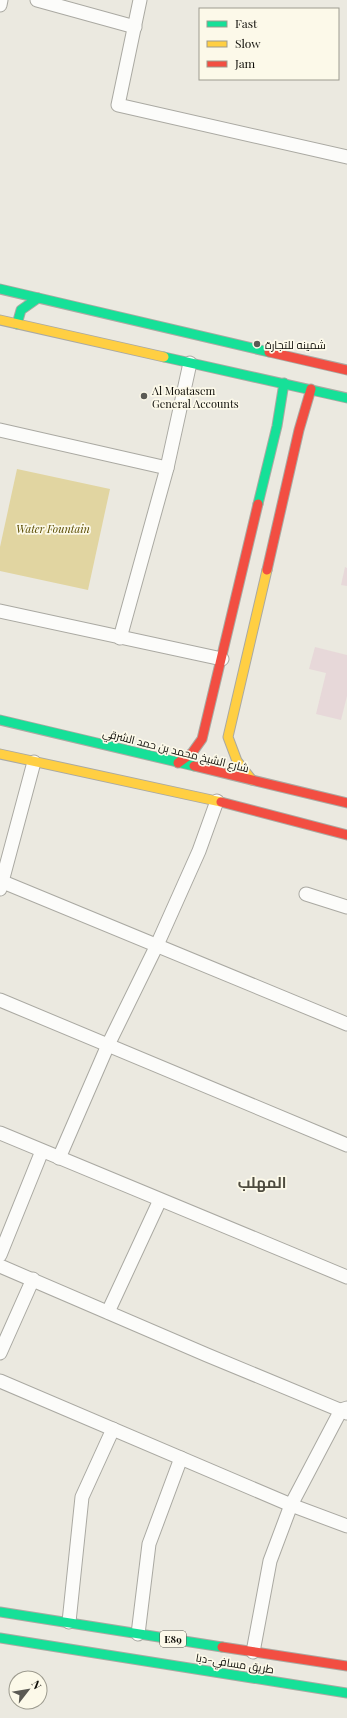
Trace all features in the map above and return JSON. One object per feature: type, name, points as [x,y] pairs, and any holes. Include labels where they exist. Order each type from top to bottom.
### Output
[{"type":"main road","points":[[0,289],[347,370]]},
{"type":"main road","points":[[17,324],[21,310],[38,298]]},
{"type":"main road","points":[[0,320],[347,398]]},
{"type":"main road","points":[[178,763],[188,758],[197,750],[202,739],[218,723],[288,428],[284,383]]},
{"type":"main road","points":[[252,780],[240,768],[232,753],[228,737],[218,723],[222,659],[288,428],[312,389]]},
{"type":"main road","name":"شارع الشيخ محمد بن حمد الشرقي","points":[[0,720],[347,803]]},
{"type":"main road","points":[[0,754],[217,801],[347,835]]},
{"type":"main road","name":"طريق مسافي-دبا","points":[[0,1612],[347,1666]]},
{"type":"main road","name":"طريق مسافي-دبا","points":[[0,1638],[347,1693]]},
{"type":"street","points":[[0,5],[1,0]]},
{"type":"street","points":[[37,0],[135,27]]},
{"type":"street","points":[[140,0],[118,105],[347,157]]},
{"type":"street","points":[[120,638],[167,468],[190,363]]},
{"type":"street","points":[[0,430],[167,468]]},
{"type":"street","points":[[0,611],[222,659]]},
{"type":"street","points":[[34,762],[2,885],[157,945],[347,1024]]},
{"type":"street","points":[[59,1158],[108,1045],[157,945],[199,851],[217,801]]},
{"type":"street","points":[[306,894],[347,907]]},
{"type":"street","points":[[0,1000],[347,1145]]},
{"type":"street","points":[[0,1133],[347,1277]]},
{"type":"street","points":[[0,1255],[42,1151]]},
{"type":"street","points":[[108,1312],[160,1200]]},
{"type":"street","points":[[0,1266],[207,1355],[345,1410],[291,1505],[270,1561],[253,1652]]},
{"type":"street","points":[[0,1353],[33,1279]]},
{"type":"street","points":[[0,1381],[291,1505],[347,1526]]},
{"type":"street","points":[[69,1622],[82,1497],[113,1430]]},
{"type":"street","points":[[138,1634],[149,1544],[181,1458]]},
{"type":"green space","name":"Water Fountain","points":[[17,469],[110,489],[88,590],[0,571],[0,547]]},
{"type":"building","points":[[345,567],[347,568],[347,586],[341,585]]},
{"type":"building","points":[[315,647],[347,655],[347,696],[341,720],[316,714],[326,673],[309,669]]},
{"type":"traffic: fast","points":[[0,289],[269,352]]},
{"type":"traffic: fast","points":[[17,324],[21,310],[38,298]]},
{"type":"traffic: fast","points":[[164,357],[347,398]]},
{"type":"traffic: fast","points":[[258,504],[277,426],[284,383]]},
{"type":"traffic: fast","points":[[0,720],[194,766]]},
{"type":"traffic: fast","points":[[0,1612],[222,1647]]},
{"type":"traffic: fast","points":[[0,1638],[347,1693]]},
{"type":"traffic: slow","points":[[0,320],[164,357]]},
{"type":"traffic: slow","points":[[252,780],[237,761],[228,737],[267,570]]},
{"type":"traffic: slow","points":[[0,754],[221,802]]},
{"type":"traffic: jam","points":[[269,352],[347,370]]},
{"type":"traffic: jam","points":[[267,570],[299,430],[311,389]]},
{"type":"traffic: jam","points":[[178,763],[192,753],[202,739],[258,504]]},
{"type":"traffic: jam","points":[[194,766],[347,803]]},
{"type":"traffic: jam","points":[[221,802],[347,835]]},
{"type":"traffic: jam","points":[[222,1647],[347,1666]]},
{"type":"place","name":"شمينه للتجارة","points":[[257,344]]},
{"type":"place","name":"Al Moatasem General Accounts","points":[[144,396]]},
{"type":"district","name":"المهلب","points":[[262,1182]]}]
